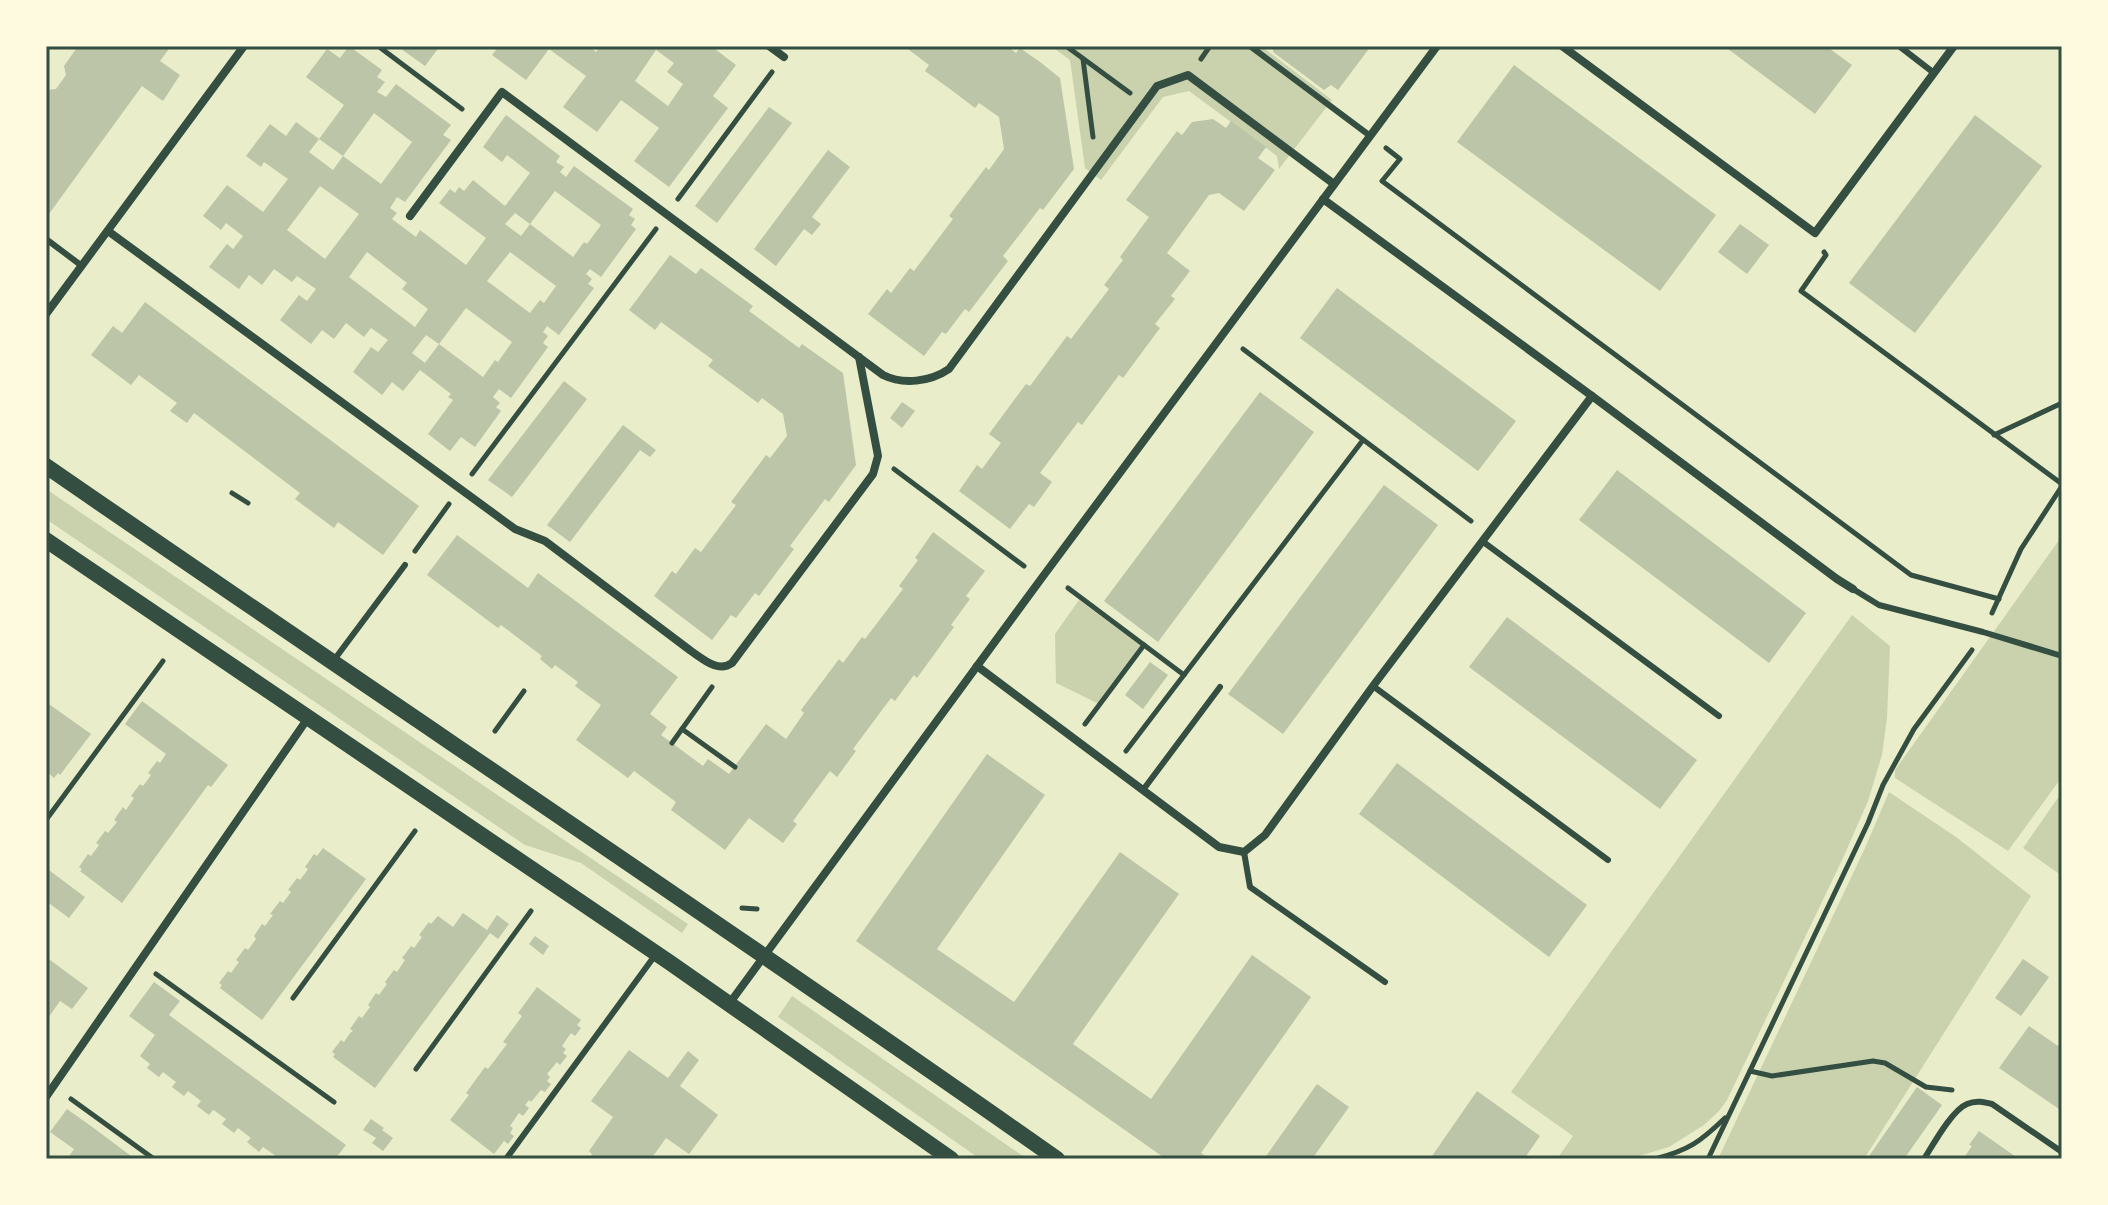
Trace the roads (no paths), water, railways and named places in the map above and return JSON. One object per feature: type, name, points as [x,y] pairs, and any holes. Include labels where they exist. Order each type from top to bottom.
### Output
[{"type":"main road","points":[[46,466],[838,1005],[1057,1159]]},
{"type":"main road","points":[[46,540],[656,954],[951,1159]]},
{"type":"street","points":[[46,314],[244,46]]},
{"type":"street","points":[[769,46],[784,57]]},
{"type":"street","points":[[728,1005],[1437,46]]},
{"type":"street","points":[[1562,46],[1815,233],[1954,46]]},
{"type":"street","points":[[410,216],[502,92],[883,375],[900,383],[938,376],[949,369],[1157,86],[1188,75],[1334,184]]},
{"type":"street","points":[[1323,199],[1853,589]]},
{"type":"street","points":[[108,231],[515,529],[545,541],[691,651],[712,664],[727,667],[873,474],[878,456],[859,357]]},
{"type":"street","points":[[977,666],[1219,847],[1244,852],[1265,835],[1592,396]]},
{"type":"street","points":[[46,1097],[308,718]]},
{"type":"lane","points":[[1250,46],[1369,135]]},
{"type":"lane","points":[[1899,46],[1934,73]]},
{"type":"lane","points":[[46,239],[82,266]]},
{"type":"lane","points":[[1485,538],[1719,716]]},
{"type":"lane","points":[[332,663],[405,565]]},
{"type":"lane","points":[[1853,589],[1879,605],[2062,656]]},
{"type":"lane","points":[[1373,686],[1608,860]]},
{"type":"lane","points":[[1143,790],[1220,687]]},
{"type":"lane","points":[[1244,852],[1250,887],[1385,982]]},
{"type":"lane","points":[[506,1159],[656,954]]},
{"type":"lane","points":[[1924,1159],[1955,1114],[1965,1104],[1980,1101],[1992,1104],[2062,1152]]}]
